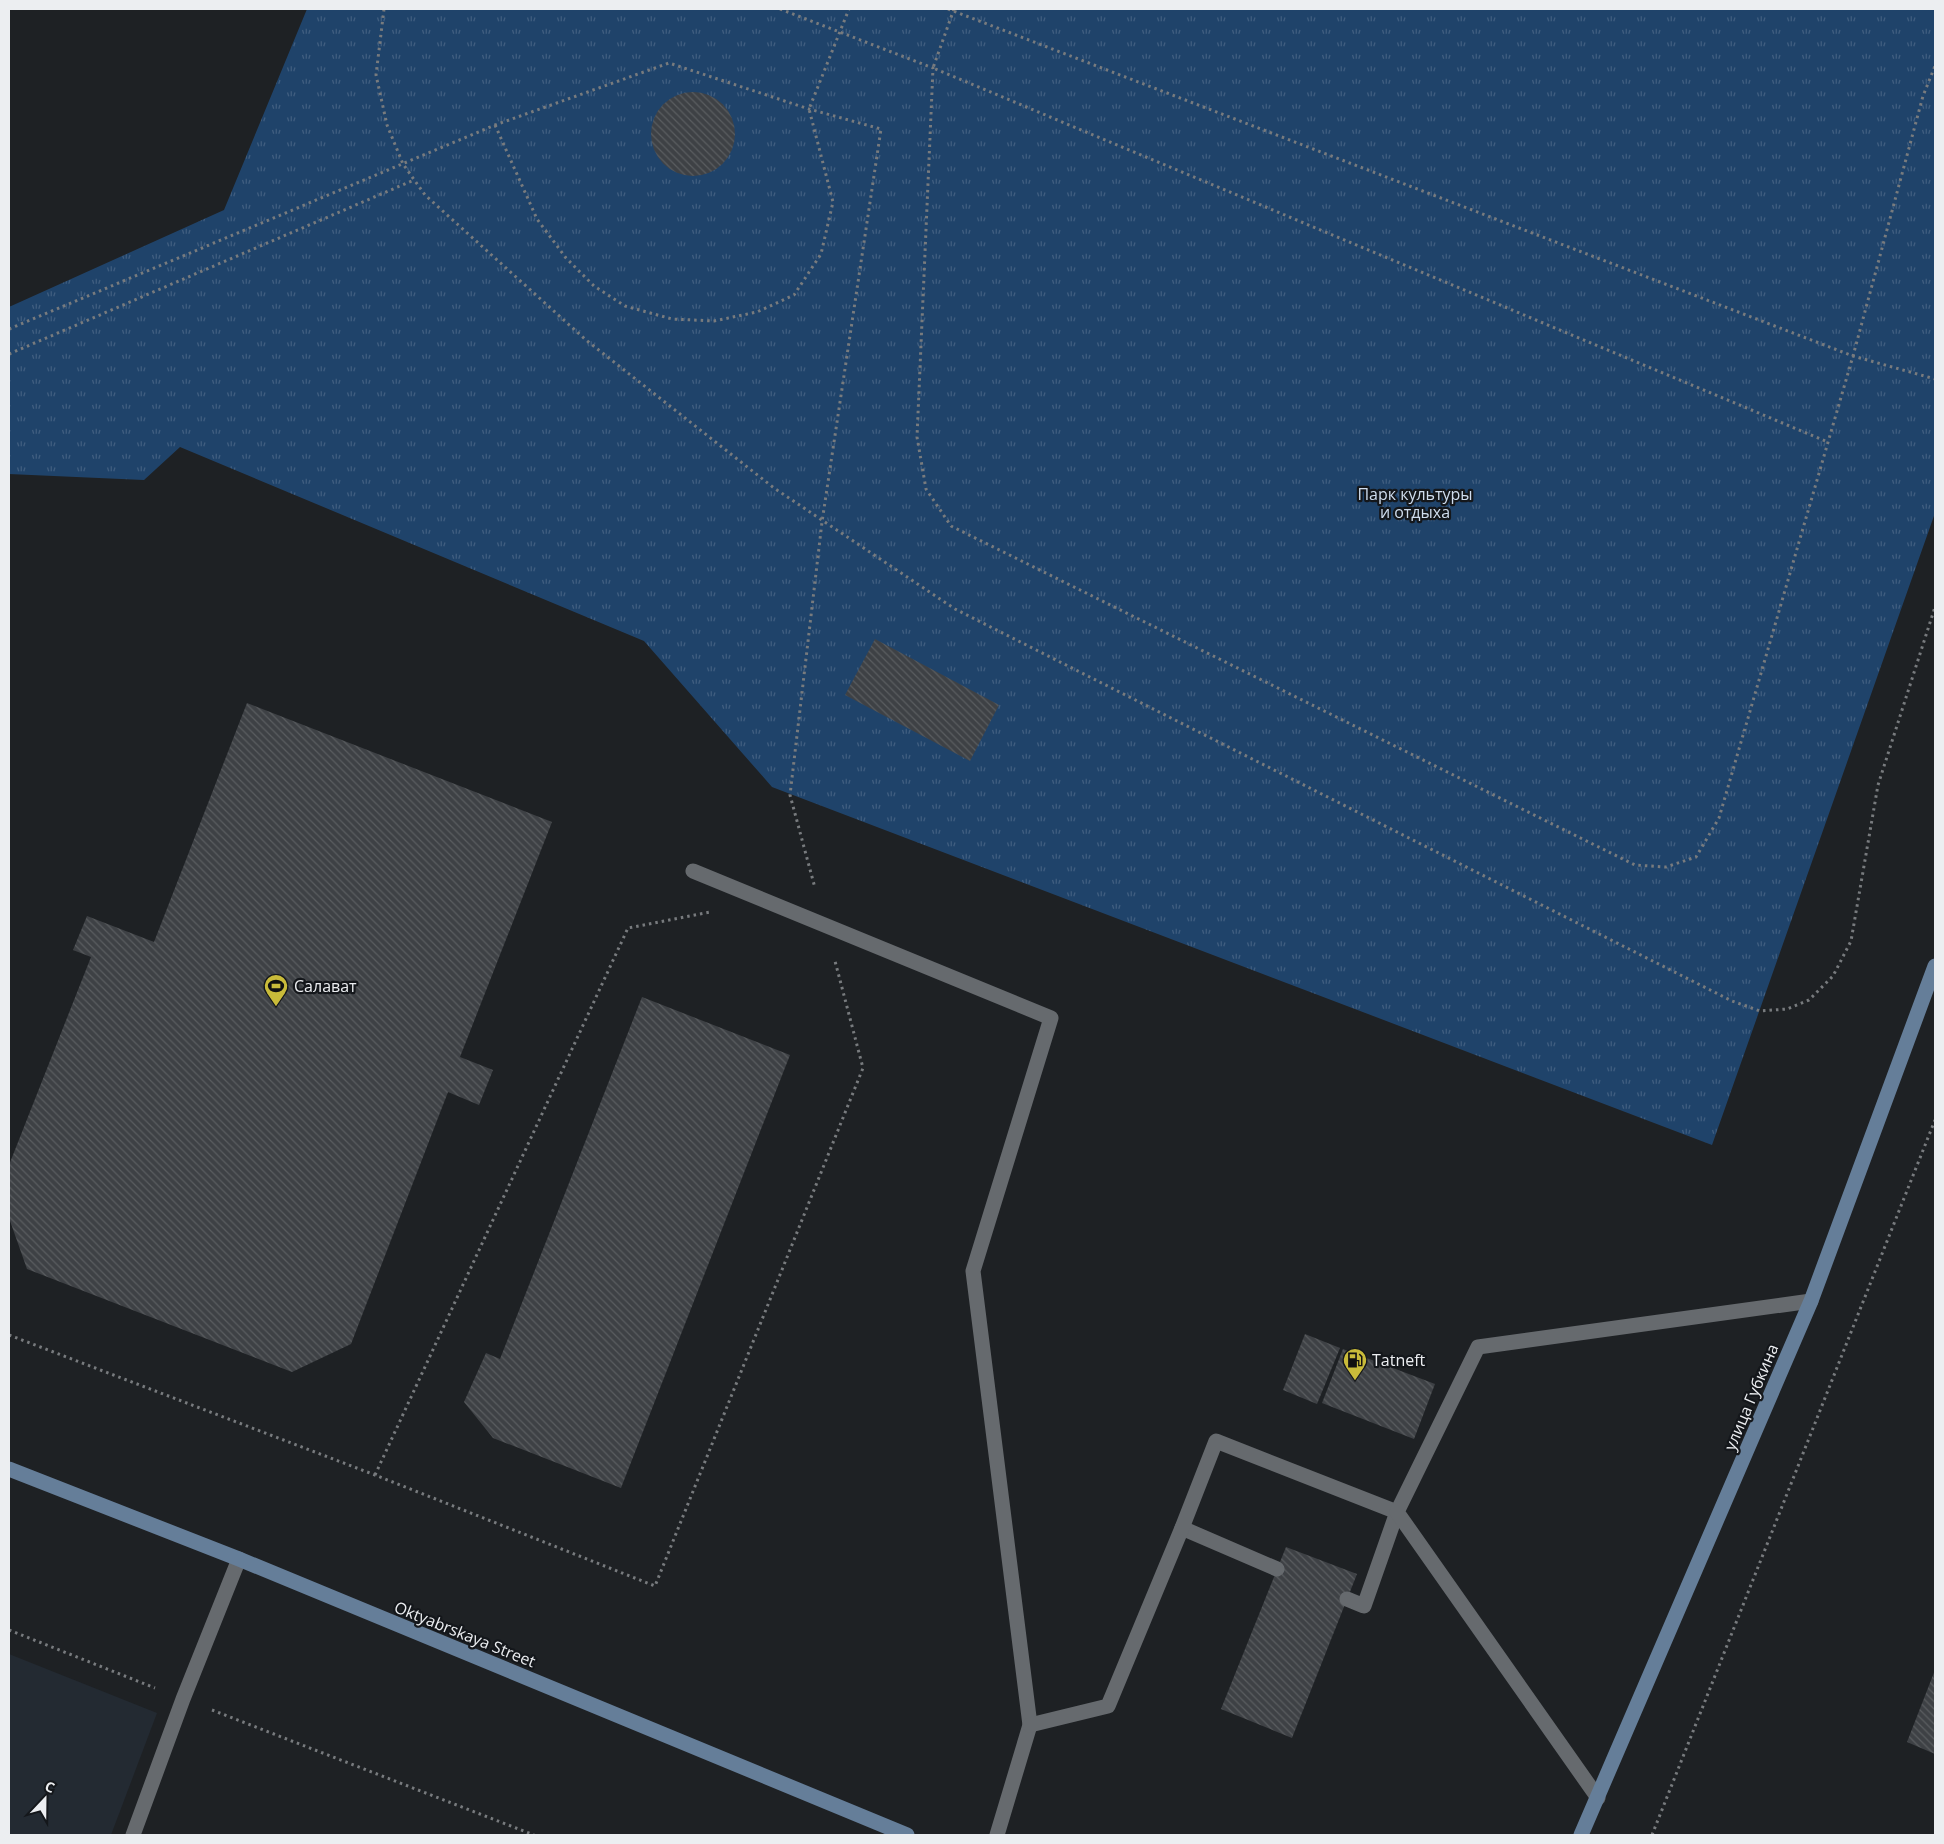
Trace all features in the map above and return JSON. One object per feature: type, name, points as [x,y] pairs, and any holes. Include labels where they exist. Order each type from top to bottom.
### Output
[{"type":"street","name":"улица Губкина","points":[[1584,1835],[1598,1798],[1811,1301],[1935,966]]},
{"type":"street","name":"Oktyabrskaya Street","points":[[9,1469],[239,1559],[907,1835]]},
{"type":"lane","points":[[693,871],[1051,1018],[973,1271],[1030,1725],[997,1835]]},
{"type":"lane","points":[[1347,1599],[1364,1606],[1397,1512],[1478,1347],[1811,1301]]},
{"type":"lane","points":[[1030,1725],[1108,1706],[1216,1441],[1397,1512],[1598,1798]]},
{"type":"lane","points":[[1182,1528],[1277,1568]]},
{"type":"lane","points":[[133,1835],[183,1699],[239,1559]]},
{"type":"path","points":[[384,9],[376,75],[387,125],[403,164],[425,195],[586,340],[774,488],[822,522],[955,609],[1732,1001],[1760,1010],[1787,1009],[1809,1000],[1834,976],[1852,941],[1878,785],[1935,607]]},
{"type":"path","points":[[780,9],[933,68],[1828,442]]},
{"type":"path","points":[[495,125],[537,220],[566,258],[594,286],[625,306],[672,320],[714,321],[757,312],[794,295],[821,254],[833,202],[809,109],[849,9]]},
{"type":"path","points":[[948,9],[1853,356],[1935,379]]},
{"type":"path","points":[[954,10],[933,68],[917,437],[926,489],[951,526],[1635,865],[1666,867],[1696,857],[1719,818],[1853,356],[1923,96],[1935,66]]},
{"type":"path","points":[[9,329],[495,125],[669,62],[809,109],[881,129],[822,522],[790,795],[816,891],[628,928],[375,1475]]},
{"type":"path","points":[[9,354],[414,180]]},
{"type":"path","points":[[9,1335],[375,1475],[655,1586],[863,1068],[825,925]]},
{"type":"path","points":[[1652,1835],[1935,1120]]},
{"type":"path","points":[[9,1630],[534,1835]]},
{"type":"shaded area","points":[[9,1654],[157,1713],[111,1835],[9,1835]]},
{"type":"green space","name":"Парк культуры и отдыха","points":[[307,9],[1935,9],[1935,513],[1712,1145],[772,787],[644,641],[180,447],[144,480],[9,474],[9,307],[224,210]]},
{"type":"building","points":[[693,92],[709,95],[723,104],[732,118],[735,134],[732,150],[723,164],[709,173],[693,176],[677,173],[663,164],[654,150],[651,134],[654,118],[663,104],[677,95]]},
{"type":"building","points":[[875,639],[999,705],[970,761],[845,695]]},
{"type":"building","name":"Салават","points":[[247,703],[552,822],[460,1057],[493,1070],[479,1105],[448,1092],[351,1344],[292,1372],[27,1269],[9,1218],[9,1165],[91,957],[73,950],[87,916],[154,942]]},
{"type":"building","points":[[642,997],[790,1055],[621,1488],[493,1438],[464,1402],[486,1353],[500,1359]]},
{"type":"building","points":[[1305,1334],[1340,1348],[1317,1404],[1283,1390]]},
{"type":"building","points":[[1343,1349],[1435,1384],[1414,1439],[1322,1403]]},
{"type":"building","points":[[1286,1547],[1357,1574],[1292,1738],[1221,1709]]},
{"type":"building","points":[[1935,1670],[1935,1754],[1907,1742]]},
{"type":"place","name":"Салават","points":[[276,1007]]},
{"type":"place","name":"Tatneft","points":[[1355,1381]]}]
